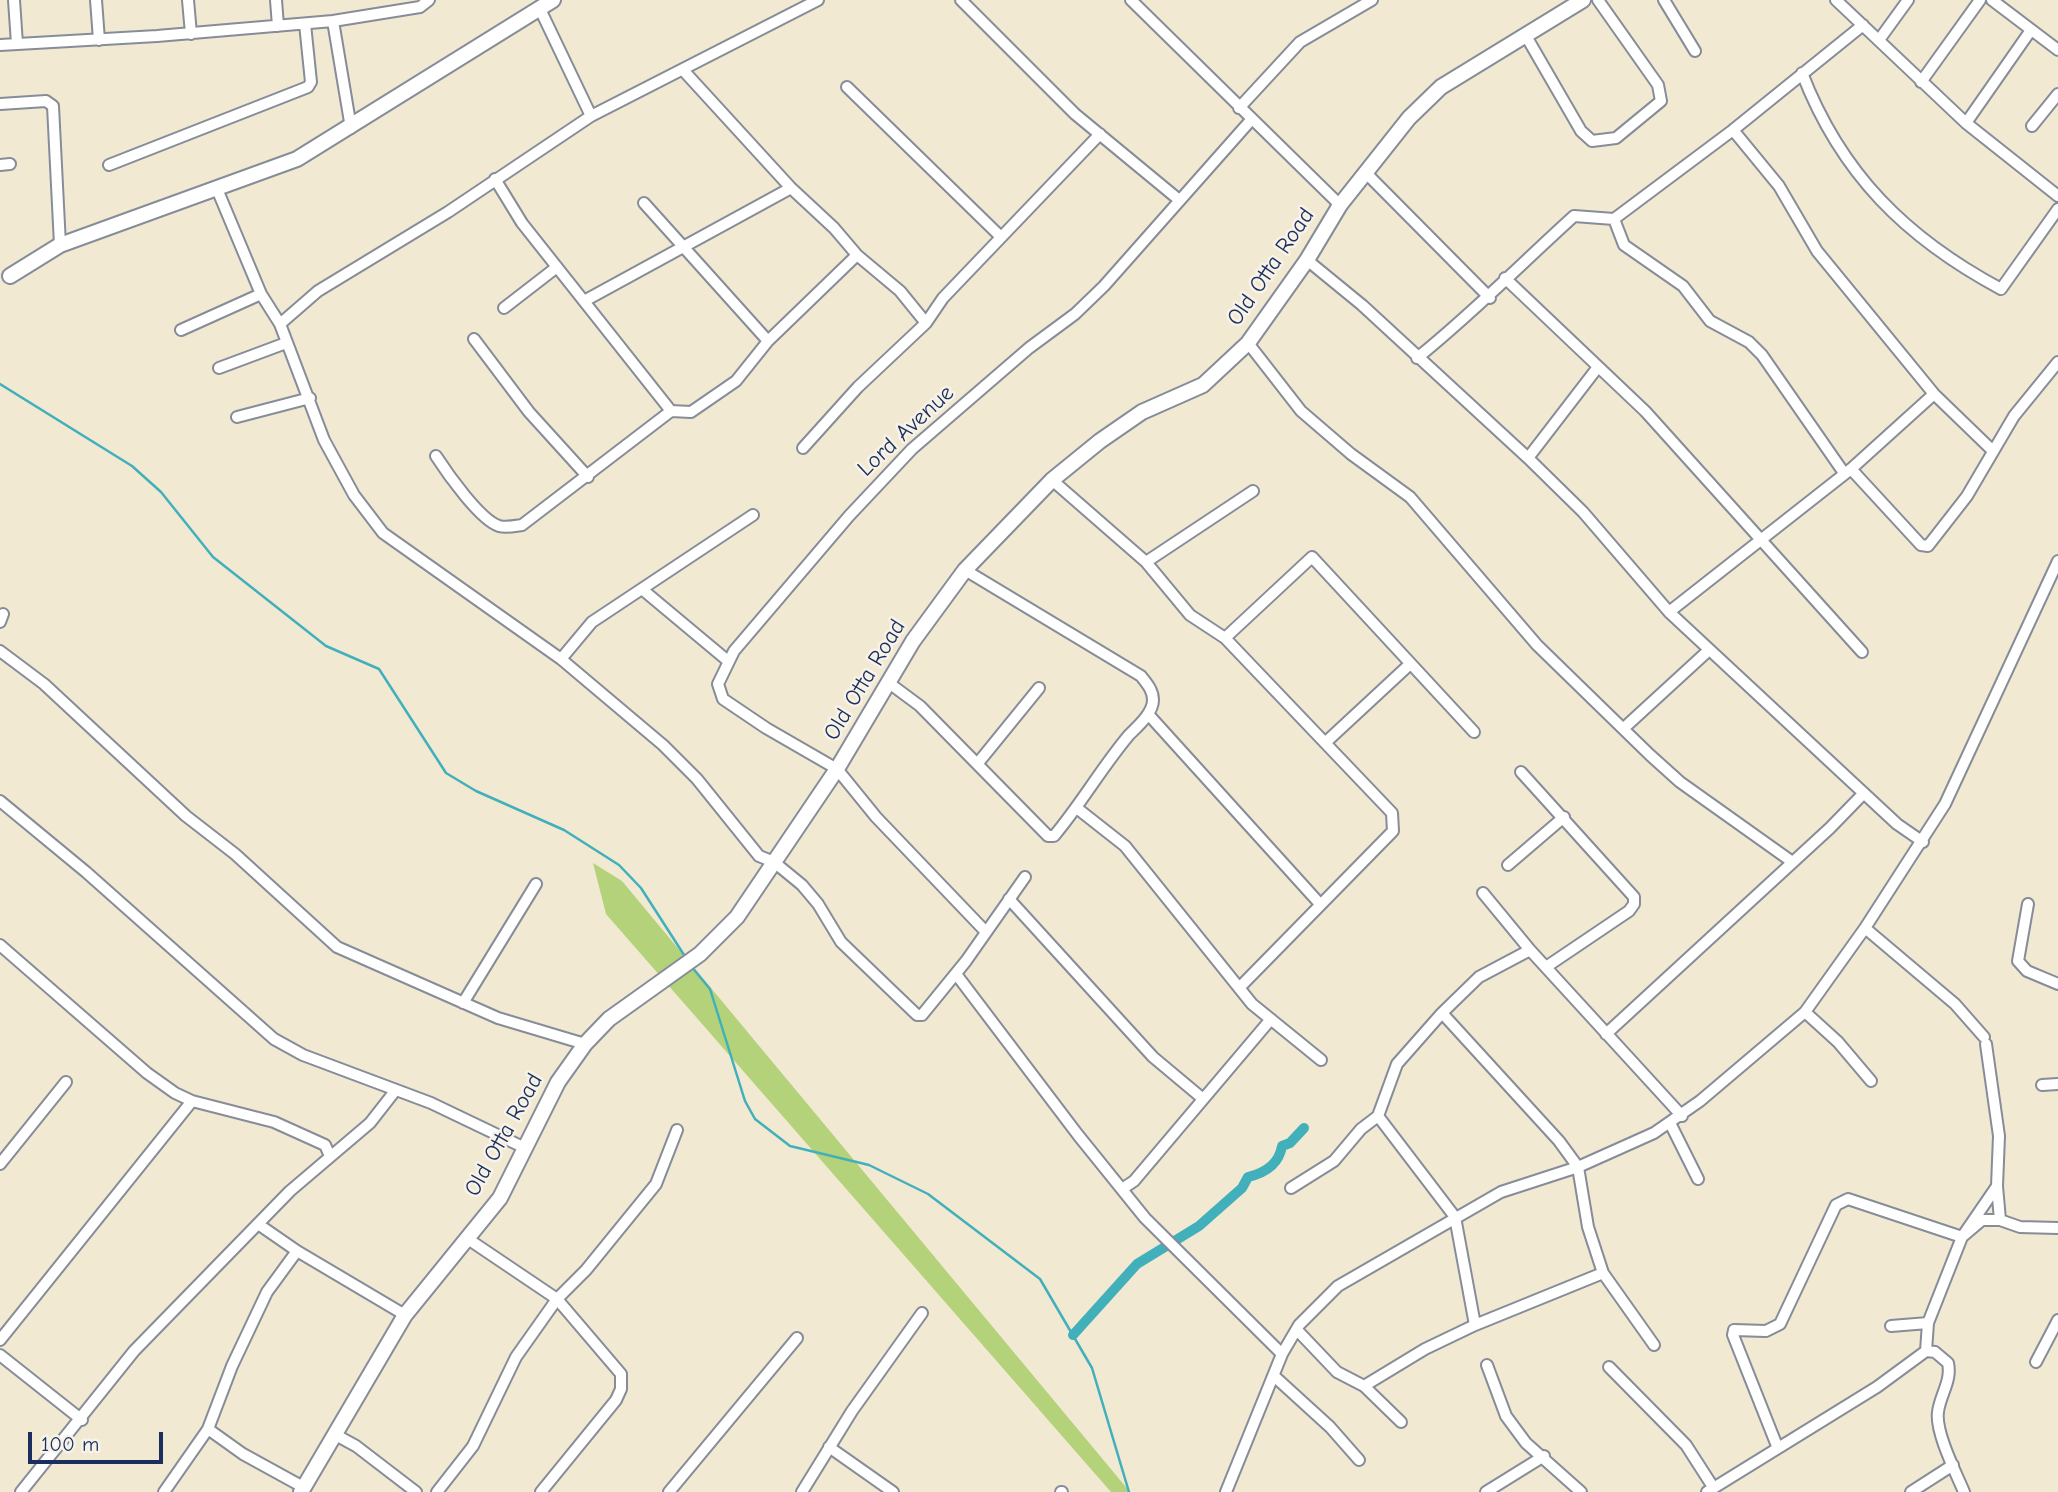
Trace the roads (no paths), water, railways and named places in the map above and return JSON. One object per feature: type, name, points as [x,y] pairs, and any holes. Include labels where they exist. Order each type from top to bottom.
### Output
[{"type":"street","points":[[14,0],[17,44]]},
{"type":"street","points":[[96,0],[99,40]]},
{"type":"street","points":[[188,0],[191,34]]},
{"type":"street","points":[[276,0],[278,26]]},
{"type":"street","points":[[0,45],[191,34],[305,24],[420,7],[429,0]]},
{"type":"street","points":[[5,279],[60,245],[297,159],[351,128],[553,0]]},
{"type":"street","points":[[280,324],[318,291],[381,255],[591,116],[818,0]]},
{"type":"street","points":[[961,0],[1075,114],[1178,199]]},
{"type":"street","points":[[1239,108],[1300,43],[1372,0]]},
{"type":"street","name":"Old Otta Road","points":[[302,1490],[405,1315],[499,1198],[558,1082],[585,1044],[609,1018],[710,945],[737,918],[838,769],[912,641],[965,570],[1052,480],[1142,412],[1203,385],[1248,343],[1307,260],[1340,205],[1409,118],[1441,87],[1459,73],[1526,36],[1583,0]]},
{"type":"street","points":[[1526,36],[1581,131],[1591,141],[1616,138],[1661,101],[1658,85],[1598,0]]},
{"type":"street","points":[[1664,0],[1695,51]]},
{"type":"street","points":[[1836,0],[1966,122],[2058,196]]},
{"type":"street","points":[[1879,40],[1909,0]]},
{"type":"street","points":[[1921,82],[1980,0]]},
{"type":"street","points":[[1992,0],[2058,50]]},
{"type":"street","points":[[1136,2],[1251,120],[1340,205]]},
{"type":"street","points":[[539,7],[591,116]]},
{"type":"street","points":[[333,21],[351,128]]},
{"type":"street","points":[[109,165],[308,87],[312,82],[305,24]]},
{"type":"street","points":[[1417,358],[1490,298],[1506,278],[1574,216],[1614,219],[1733,130],[1863,25]]},
{"type":"street","points":[[1966,122],[2031,30]]},
{"type":"street","points":[[683,70],[791,188],[834,228],[857,255],[900,291],[926,323]]},
{"type":"street","points":[[1802,72],[1814,105],[1856,176],[1914,233],[1986,281],[2001,289],[2058,209]]},
{"type":"street","points":[[848,87],[1001,237]]},
{"type":"street","points":[[2032,126],[2058,94]]},
{"type":"street","points":[[0,104],[46,101],[53,106],[60,245]]},
{"type":"street","name":"Lord Avenue","points":[[727,661],[849,516],[912,449],[1029,348],[1075,314],[1134,253],[1178,199],[1251,120]]},
{"type":"street","points":[[1733,130],[1779,186],[1818,251],[1934,394],[1993,451]]},
{"type":"street","points":[[803,447],[858,387],[926,323],[943,298],[1100,134]]},
{"type":"street","points":[[1366,173],[1490,298]]},
{"type":"street","points":[[495,179],[522,223],[586,300],[671,411]]},
{"type":"street","points":[[586,300],[791,188]]},
{"type":"street","points":[[216,189],[261,294],[280,324],[324,440],[354,495],[383,533],[561,659],[663,745],[697,779],[759,856],[774,862],[802,884],[818,904],[841,942],[917,1015],[922,1015],[956,974],[1025,877]]},
{"type":"street","points":[[644,203],[768,341]]},
{"type":"street","points":[[1614,219],[1625,245],[1683,286],[1710,321],[1749,342],[1762,355],[1848,471],[1921,545],[1928,546],[1967,496],[2014,416],[2058,362]]},
{"type":"street","points":[[436,456],[450,478],[499,526],[522,524],[588,477],[671,411],[691,412],[736,381],[768,341],[857,255]]},
{"type":"street","points":[[1307,260],[1362,305],[1528,458],[1583,512],[1669,612],[1897,824],[1923,842]]},
{"type":"street","points":[[505,308],[557,268]]},
{"type":"street","points":[[1506,278],[1645,411],[1862,652]]},
{"type":"street","points":[[181,330],[261,294]]},
{"type":"street","points":[[474,339],[529,412],[588,477]]},
{"type":"street","points":[[219,368],[286,342]]},
{"type":"street","points":[[1248,343],[1301,411],[1351,454],[1410,497],[1537,645],[1680,782],[1791,861]]},
{"type":"street","points":[[1528,458],[1598,367]]},
{"type":"street","points":[[1669,612],[1706,580],[1762,541],[1848,471],[1934,394]]},
{"type":"street","points":[[237,417],[310,398]]},
{"type":"street","points":[[1052,480],[1146,562],[1190,615],[1225,638],[1392,813],[1393,831],[1239,988]]},
{"type":"street","points":[[1146,562],[1253,491]]},
{"type":"street","points":[[561,659],[592,622],[753,515]]},
{"type":"street","points":[[1225,638],[1312,557],[1409,665],[1474,732]]},
{"type":"street","points":[[1226,1492],[1282,1354],[1297,1330],[1323,1300],[1353,1274],[1501,1192],[1578,1167],[1670,1123],[1682,1116],[1805,1012],[1866,928],[1945,804],[2058,561]]},
{"type":"street","points":[[889,683],[920,706],[1048,836],[1054,836],[1077,808],[1115,752],[1148,714],[1153,702],[1151,689],[1141,677],[965,570]]},
{"type":"street","points":[[643,590],[727,661],[718,684],[723,699],[766,728],[838,769],[876,817],[986,932]]},
{"type":"street","points":[[1624,728],[1709,650]]},
{"type":"street","points":[[0,651],[44,684],[186,816],[235,854],[337,947],[498,1018],[585,1044]]},
{"type":"street","points":[[1326,742],[1409,665]]},
{"type":"street","points":[[978,763],[1039,688]]},
{"type":"street","points":[[1148,714],[1320,904]]},
{"type":"street","points":[[1521,772],[1633,897],[1634,904],[1546,967]]},
{"type":"street","points":[[1606,1034],[1791,861],[1830,828],[1864,793]]},
{"type":"street","points":[[0,801],[86,872],[274,1039],[303,1055],[431,1103],[525,1148]]},
{"type":"street","points":[[1077,808],[1125,846],[1239,988],[1270,1019],[1321,1060]]},
{"type":"street","points":[[1508,865],[1564,817]]},
{"type":"street","points":[[463,1003],[536,884]]},
{"type":"street","points":[[1483,893],[1530,950],[1682,1116]]},
{"type":"street","points":[[1009,899],[1153,1057],[1202,1098]]},
{"type":"street","points":[[2028,904],[2018,961],[2027,971],[2058,984]]},
{"type":"street","points":[[1866,928],[1955,1004],[1985,1041],[1999,1136],[1997,1186],[2000,1220]]},
{"type":"street","points":[[0,945],[147,1073],[191,1101],[274,1122],[325,1145],[330,1156]]},
{"type":"street","points":[[1291,1188],[1334,1161],[1361,1129],[1378,1116],[1397,1064],[1442,1013],[1479,977],[1530,950]]},
{"type":"street","points":[[956,974],[1145,1218],[1282,1354]]},
{"type":"street","points":[[1805,1012],[1838,1042],[1871,1081]]},
{"type":"street","points":[[1442,1013],[1559,1141],[1578,1167],[1588,1227],[1604,1273],[1654,1345]]},
{"type":"street","points":[[1122,1189],[1140,1175],[1270,1019]]},
{"type":"street","points":[[0,1164],[66,1082]]},
{"type":"street","points":[[2042,1085],[2058,1084]]},
{"type":"street","points":[[21,1492],[82,1420],[134,1351],[258,1224],[330,1156],[370,1123],[395,1091]]},
{"type":"street","points":[[0,1340],[191,1101]]},
{"type":"street","points":[[1378,1116],[1455,1217],[1475,1325]]},
{"type":"street","points":[[1670,1123],[1698,1179]]},
{"type":"street","points":[[438,1492],[473,1446],[516,1357],[557,1299],[586,1270],[656,1184],[677,1130]]},
{"type":"street","points":[[1926,1351],[1928,1323],[1962,1237],[1997,1186]]},
{"type":"street","points":[[1777,1446],[1733,1335],[1734,1330],[1766,1331],[1780,1324],[1836,1205],[1848,1199],[1962,1237]]},
{"type":"street","points":[[1962,1237],[1982,1220],[2000,1220],[2020,1227],[2058,1228]]},
{"type":"street","points":[[258,1224],[297,1251],[405,1315]]},
{"type":"street","points":[[468,1239],[557,1299],[621,1374],[621,1389],[541,1492]]},
{"type":"street","points":[[164,1492],[208,1429],[232,1366],[267,1292],[297,1251]]},
{"type":"street","points":[[1364,1386],[1425,1349],[1475,1325],[1604,1273]]},
{"type":"street","points":[[802,1492],[829,1447],[922,1313]]},
{"type":"street","points":[[2036,1362],[2058,1320]]},
{"type":"street","points":[[1891,1326],[1928,1323]]},
{"type":"street","points":[[1297,1330],[1337,1371],[1364,1386],[1401,1422]]},
{"type":"street","points":[[669,1492],[797,1338]]},
{"type":"street","points":[[1609,1367],[1686,1445],[1710,1489],[1877,1387],[1926,1351],[1935,1352],[1948,1363],[1948,1382],[1938,1411],[1938,1424],[1964,1492]]},
{"type":"street","points":[[0,1354],[82,1420]]},
{"type":"street","points":[[1487,1365],[1506,1416],[1526,1443],[1544,1456],[1581,1492]]},
{"type":"street","points":[[1274,1376],[1330,1427],[1359,1460]]},
{"type":"street","points":[[208,1429],[302,1490]]},
{"type":"street","points":[[334,1434],[356,1446],[416,1492]]},
{"type":"street","points":[[829,1447],[893,1492]]},
{"type":"street","points":[[1486,1492],[1544,1456]]},
{"type":"street","points":[[1911,1492],[1953,1465]]},
{"type":"waterway","points":[[0,384],[132,466],[161,492],[213,557],[326,646],[379,669],[446,773],[476,791],[564,830],[619,865],[641,888],[686,958]]},
{"type":"waterway","points":[[691,966],[710,989],[745,1101],[755,1119],[790,1146],[869,1165],[928,1194],[1040,1279],[1092,1368],[1129,1492]]},
{"type":"waterway","points":[[1073,1335],[1137,1264],[1199,1226],[1242,1188],[1248,1177],[1270,1167],[1278,1158],[1282,1146],[1290,1143],[1304,1128]]}]
